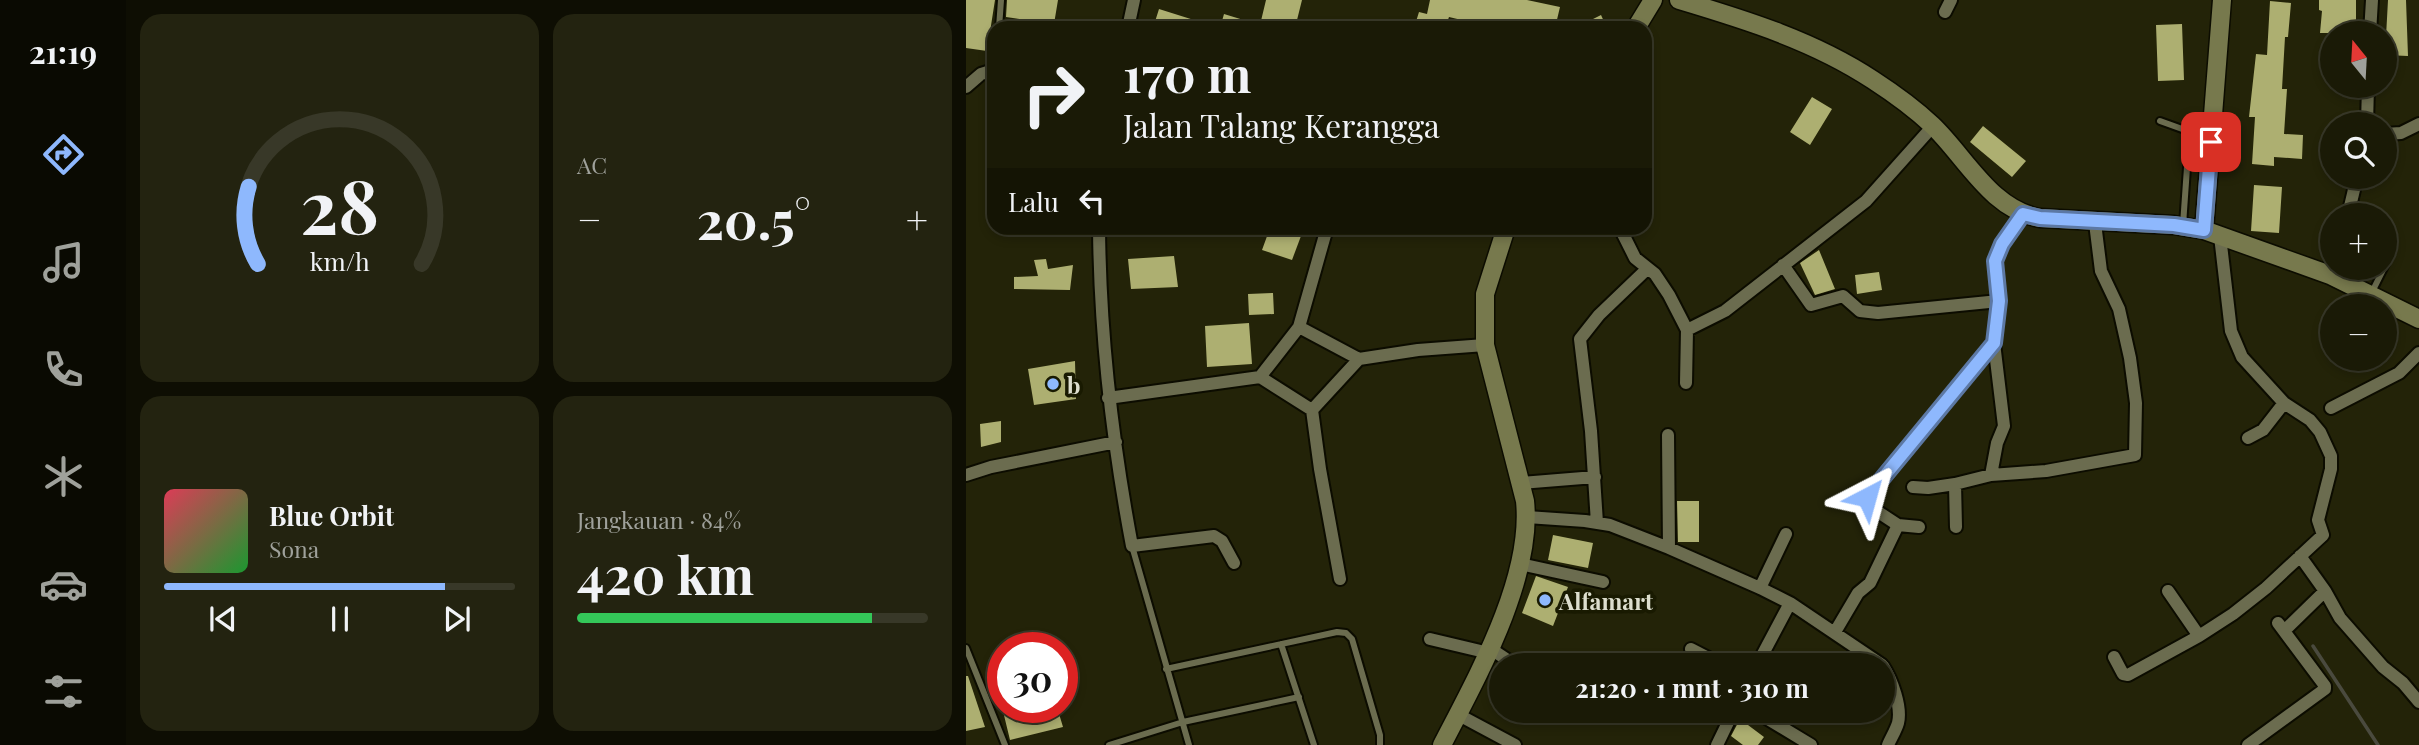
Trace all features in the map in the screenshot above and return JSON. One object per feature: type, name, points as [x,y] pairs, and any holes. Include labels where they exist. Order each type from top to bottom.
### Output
[{"type":"street","points":[[1130,21],[1134,0]]},
{"type":"street","points":[[1640,21],[1653,0]]},
{"type":"street","points":[[1679,0],[1750,21],[1826,53],[1873,80],[1933,126],[1998,198],[2023,214],[2095,223],[2183,227],[2212,233],[2320,267]]},
{"type":"street","points":[[2114,657],[2123,674],[2128,676],[2199,636],[2261,591],[2323,535],[2318,520],[2329,480],[2332,456],[2320,432],[2310,420],[2284,403],[2242,357],[2233,339],[2212,233],[2211,142],[2222,0]]},
{"type":"street","points":[[2371,21],[2372,0]]},
{"type":"street","points":[[966,87],[987,72]]},
{"type":"street","points":[[2397,133],[2419,124]]},
{"type":"street","points":[[1688,330],[1725,311],[1866,201],[1933,126]]},
{"type":"street","points":[[1991,475],[1997,443],[2004,426],[1994,343],[1999,301],[1995,261],[2023,214]]},
{"type":"street","points":[[1913,487],[1928,488],[1991,475],[2084,466],[2132,457],[2136,453],[2136,403],[2130,358],[2119,309],[2101,271],[2095,223]]},
{"type":"street","points":[[1099,235],[1100,295],[1108,398],[1132,546],[1214,536],[1222,541],[1234,563]]},
{"type":"street","points":[[1259,377],[1299,327],[1322,235]]},
{"type":"street","points":[[1442,745],[1490,651],[1520,564],[1527,517],[1522,483],[1485,345],[1485,293],[1504,235]]},
{"type":"street","points":[[1624,235],[1635,258],[1655,275],[1670,295],[1688,330],[1686,383]]},
{"type":"street","points":[[1783,265],[1811,305],[1843,296],[1860,311],[1878,313],[1999,301]]},
{"type":"street","points":[[1597,523],[1580,339],[1599,315],[1647,269]]},
{"type":"street","points":[[2347,280],[2371,294]]},
{"type":"street","points":[[2397,308],[2419,320]]},
{"type":"street","points":[[1299,327],[1359,359],[1418,350],[1485,345]]},
{"type":"street","points":[[1919,527],[1898,525],[1866,504],[1865,499],[1994,343]]},
{"type":"street","points":[[2331,408],[2399,373],[2419,353]]},
{"type":"street","points":[[1312,410],[1359,359]]},
{"type":"street","points":[[1108,398],[1259,377],[1312,410]]},
{"type":"street","points":[[2248,438],[2263,430],[2284,403]]},
{"type":"street","points":[[1312,410],[1340,579]]},
{"type":"street","points":[[1668,435],[1669,548]]},
{"type":"street","points":[[966,475],[991,467],[1116,442]]},
{"type":"street","points":[[1522,483],[1594,477]]},
{"type":"street","points":[[1955,484],[1956,527]]},
{"type":"street","points":[[1527,517],[1610,525],[1669,548],[1790,603],[1864,653]]},
{"type":"street","points":[[1835,632],[1858,593],[1870,583],[1898,525]]},
{"type":"street","points":[[1760,588],[1786,534]]},
{"type":"street","points":[[2300,556],[2340,618],[2383,667],[2403,683],[2419,702]]},
{"type":"street","points":[[1520,564],[1603,582]]},
{"type":"street","points":[[2168,591],[2199,636]]},
{"type":"street","points":[[2248,745],[2325,689],[2286,626],[2325,591]]},
{"type":"street","points":[[1764,653],[1790,603]]},
{"type":"street","points":[[1430,639],[1494,653]]},
{"type":"street","points":[[1691,649],[1699,653]]},
{"type":"street","points":[[1888,745],[1898,723],[1895,698]]},
{"type":"street","points":[[1457,714],[1515,745]]},
{"type":"street","points":[[1717,745],[1728,723]]},
{"type":"street","points":[[1774,723],[1808,744]]},
{"type":"lane","points":[[1000,21],[1001,0]]},
{"type":"lane","points":[[2160,121],[2185,130],[2189,139],[2183,227]]},
{"type":"lane","points":[[2189,139],[2211,142]]},
{"type":"lane","points":[[2371,294],[2378,280]]},
{"type":"lane","points":[[1132,546],[1189,745]]},
{"type":"lane","points":[[1166,669],[1337,632],[1349,635],[1380,735],[1380,745]]},
{"type":"lane","points":[[1280,644],[1314,745]]},
{"type":"lane","points":[[966,648],[1005,745]]},
{"type":"lane","points":[[966,675],[974,671]]},
{"type":"lane","points":[[1114,744],[1183,722],[1299,697]]},
{"type":"building","points":[[966,0],[995,0],[992,21],[987,21],[987,51],[966,48]]},
{"type":"building","points":[[1007,0],[1058,0],[1054,21],[1006,17]]},
{"type":"building","points":[[1266,0],[1302,0],[1297,21],[1261,21]]},
{"type":"building","points":[[1430,0],[1527,0],[1560,7],[1557,21],[1466,21],[1449,17],[1448,21],[1416,21],[1419,12],[1427,14]]},
{"type":"building","points":[[2319,0],[2356,0],[2356,21],[2321,21],[2322,11],[2319,10]]},
{"type":"building","points":[[2388,0],[2406,0],[2408,56],[2398,56],[2398,21],[2387,21]]},
{"type":"building","points":[[2270,1],[2291,3],[2288,37],[2285,37],[2282,89],[2287,89],[2284,134],[2303,135],[2302,159],[2274,157],[2274,166],[2252,164],[2255,117],[2249,117],[2256,54],[2267,55]]},
{"type":"building","points":[[1159,9],[1197,21],[1155,21]]},
{"type":"building","points":[[1224,14],[1247,21],[1222,21]]},
{"type":"building","points":[[1601,15],[1604,21],[1589,21]]},
{"type":"building","points":[[2182,24],[2184,80],[2158,81],[2156,25]]},
{"type":"building","points":[[1812,97],[1832,109],[1810,145],[1790,132]]},
{"type":"building","points":[[1983,126],[2026,161],[2012,177],[1970,142]]},
{"type":"building","points":[[2254,185],[2282,187],[2279,233],[2251,231]]},
{"type":"building","points":[[1267,235],[1301,235],[1292,260],[1262,250]]},
{"type":"building","points":[[1819,250],[1835,289],[1815,295],[1800,263]]},
{"type":"building","points":[[1174,256],[1178,287],[1131,289],[1128,259]]},
{"type":"building","points":[[1046,259],[1048,269],[1073,265],[1070,290],[1014,289],[1014,277],[1038,276],[1034,260]]},
{"type":"building","points":[[1879,272],[1882,290],[1857,294],[1855,275]]},
{"type":"building","points":[[1273,293],[1274,314],[1249,315],[1248,294]]},
{"type":"building","points":[[1249,323],[1252,364],[1207,367],[1205,326]]},
{"type":"building","name":"b","points":[[1075,361],[1076,399],[1034,405],[1028,369]]},
{"type":"building","points":[[1001,421],[1001,442],[981,447],[980,424]]},
{"type":"building","points":[[1677,501],[1699,501],[1699,542],[1678,542]]},
{"type":"building","points":[[1553,535],[1593,543],[1588,568],[1548,560]]},
{"type":"building","name":"Alfamart","points":[[1536,576],[1568,587],[1553,626],[1522,613]]},
{"type":"building","points":[[966,676],[985,727],[966,731]]},
{"type":"building","points":[[1006,723],[1062,723],[1063,727],[1010,740]]},
{"type":"building","points":[[1738,723],[1745,723],[1764,737],[1758,745],[1743,745],[1731,736]]},
{"type":"waterway","points":[[2313,646],[2378,745]]},
{"type":"place","name":"b","points":[[1053,384]]},
{"type":"place","name":"Alfamart","points":[[1545,600]]},
{"type":"route","points":[[1867,497],[1994,343],[1999,301],[1995,261],[2002,244],[2023,214],[2095,223],[2174,225],[2204,230],[2211,142]]}]
